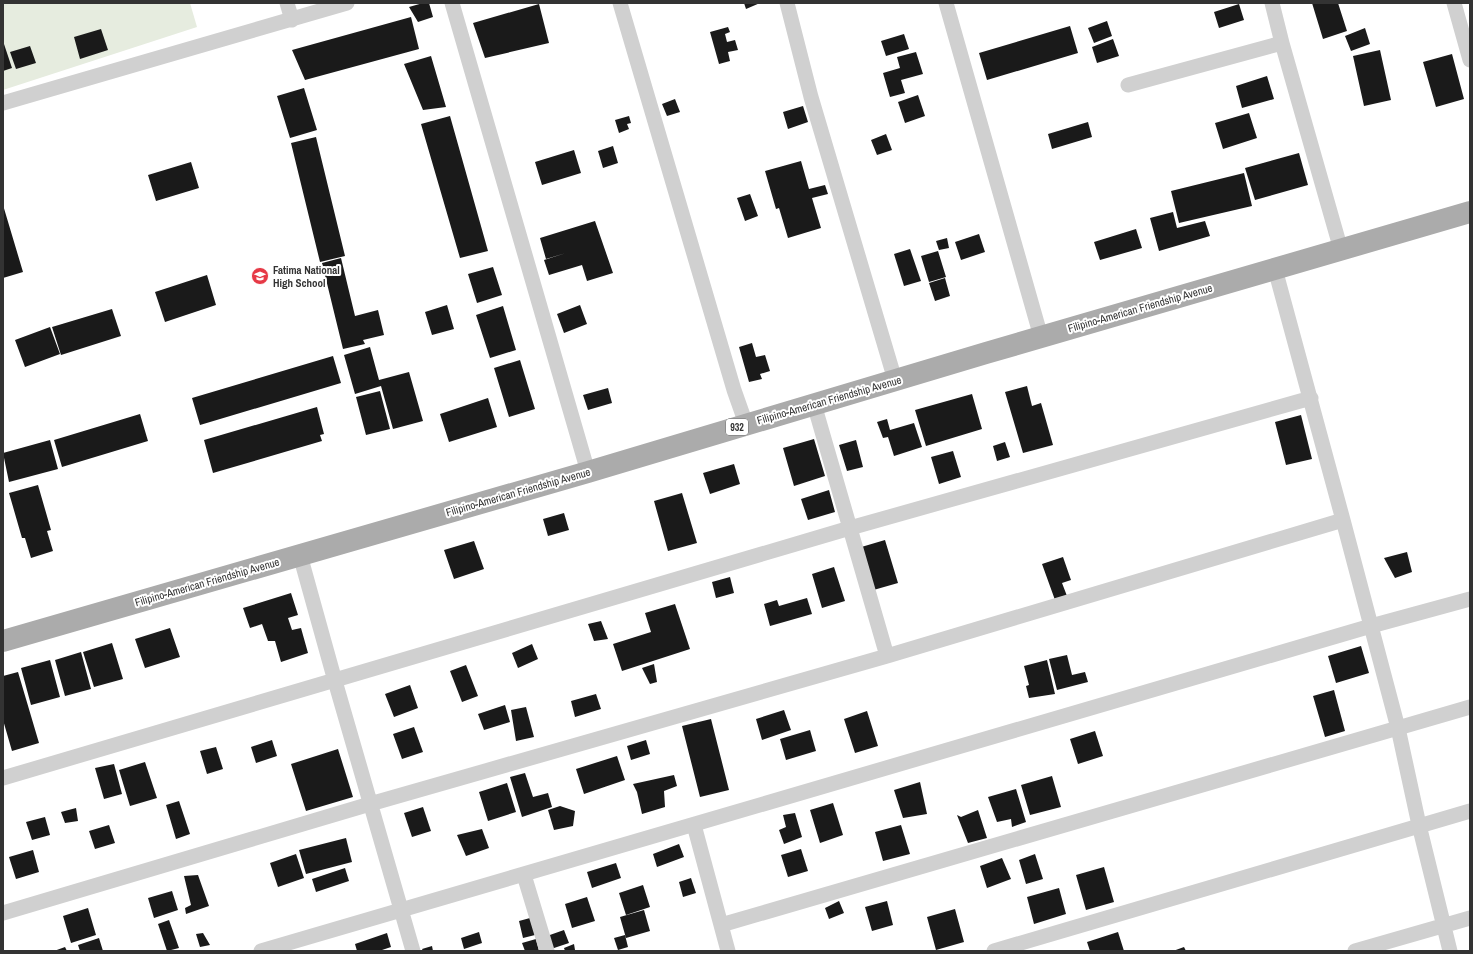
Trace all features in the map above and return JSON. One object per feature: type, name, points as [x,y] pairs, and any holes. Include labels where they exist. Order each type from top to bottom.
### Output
[{"type":"main road","name":"Filipino-American Friendship Avenue","points":[[3,641],[588,472],[895,380],[1470,212]]},
{"type":"street","points":[[287,3],[292,20]]},
{"type":"street","points":[[3,103],[347,3]]},
{"type":"street","points":[[452,3],[588,472]]},
{"type":"street","points":[[620,3],[734,390],[746,424]]},
{"type":"street","points":[[787,3],[811,97],[895,380]]},
{"type":"street","points":[[946,3],[1041,337]]},
{"type":"street","points":[[1272,3],[1342,250]]},
{"type":"street","points":[[1454,3],[1470,60]]},
{"type":"street","points":[[1128,85],[1282,42]]},
{"type":"street","points":[[1275,269],[1344,520],[1370,626],[1398,728],[1419,825],[1450,951]]},
{"type":"street","points":[[3,778],[850,528],[1311,398]]},
{"type":"street","points":[[814,404],[887,656]]},
{"type":"street","points":[[3,913],[370,804],[887,656],[1344,520]]},
{"type":"street","points":[[300,555],[413,951]]},
{"type":"street","points":[[261,951],[1370,626],[1470,599]]},
{"type":"street","points":[[721,925],[1470,708]]},
{"type":"street","points":[[994,951],[1470,811]]},
{"type":"street","points":[[694,824],[728,951]]},
{"type":"street","points":[[524,874],[547,951]]},
{"type":"street","points":[[1355,951],[1470,918]]},
{"type":"shaded area","points":[[3,3],[190,3],[197,27],[3,90]]},
{"type":"building","points":[[429,3],[433,17],[418,22],[409,7]]},
{"type":"building","points":[[744,3],[760,3],[746,9]]},
{"type":"building","points":[[1312,3],[1338,3],[1347,31],[1323,39]]},
{"type":"building","points":[[539,4],[549,43],[485,58],[473,23]]},
{"type":"building","points":[[1239,4],[1244,20],[1219,28],[1214,12]]},
{"type":"building","points":[[411,17],[419,49],[305,80],[292,50]]},
{"type":"building","points":[[1107,21],[1112,36],[1094,43],[1088,28]]},
{"type":"building","points":[[1070,26],[1078,53],[987,80],[979,53]]},
{"type":"building","points":[[728,27],[730,32],[725,34],[727,42],[735,40],[738,50],[728,52],[730,61],[719,64],[710,32]]},
{"type":"building","points":[[1365,28],[1370,44],[1351,51],[1345,36]]},
{"type":"building","points":[[101,29],[108,50],[80,59],[74,37]]},
{"type":"building","points":[[904,34],[909,49],[886,56],[881,41]]},
{"type":"building","points":[[1113,39],[1119,56],[1097,63],[1092,47]]},
{"type":"building","points":[[3,44],[12,68],[3,71]]},
{"type":"building","points":[[30,46],[36,63],[16,69],[10,52]]},
{"type":"building","points":[[1380,50],[1391,100],[1364,106],[1353,56]]},
{"type":"building","points":[[916,52],[923,74],[901,80],[905,93],[890,97],[883,73],[900,68],[897,57]]},
{"type":"building","points":[[1452,54],[1464,99],[1436,107],[1423,62]]},
{"type":"building","points":[[431,56],[446,107],[423,110],[404,64]]},
{"type":"building","points":[[1267,76],[1274,99],[1242,108],[1236,86]]},
{"type":"building","points":[[304,88],[317,130],[290,138],[277,96]]},
{"type":"building","points":[[918,95],[925,116],[905,123],[898,102]]},
{"type":"building","points":[[675,99],[680,112],[667,116],[662,104]]},
{"type":"building","points":[[803,106],[808,122],[788,129],[783,112]]},
{"type":"building","points":[[1249,113],[1257,138],[1223,149],[1215,123]]},
{"type":"building","points":[[450,116],[488,251],[460,258],[421,124]]},
{"type":"building","points":[[629,116],[631,123],[627,124],[629,129],[619,133],[615,120]]},
{"type":"building","points":[[1088,122],[1092,137],[1052,149],[1048,134]]},
{"type":"building","points":[[886,134],[892,150],[877,155],[871,140]]},
{"type":"building","points":[[316,137],[345,256],[320,262],[291,143]]},
{"type":"building","points":[[613,146],[618,163],[603,168],[598,151]]},
{"type":"building","points":[[574,150],[581,173],[542,185],[535,162]]},
{"type":"building","points":[[1299,153],[1308,185],[1255,200],[1245,168]]},
{"type":"building","points":[[801,161],[809,189],[825,185],[828,194],[812,198],[821,228],[788,238],[779,208],[776,209],[765,171]]},
{"type":"building","points":[[191,162],[199,188],[156,201],[148,175]]},
{"type":"building","points":[[1244,173],[1252,206],[1179,223],[1171,191]]},
{"type":"building","points":[[750,194],[758,216],[745,221],[737,198]]},
{"type":"building","points":[[3,205],[23,272],[3,278]]},
{"type":"building","points":[[1173,212],[1177,228],[1205,221],[1210,236],[1159,251],[1150,218]]},
{"type":"building","points":[[595,221],[613,273],[587,281],[582,265],[549,275],[544,260],[566,253],[546,259],[540,238]]},
{"type":"building","points":[[1136,229],[1142,248],[1100,260],[1094,242]]},
{"type":"building","points":[[979,234],[985,252],[961,260],[955,242]]},
{"type":"building","points":[[947,238],[949,248],[939,250],[936,241]]},
{"type":"building","points":[[910,249],[921,281],[904,286],[894,254]]},
{"type":"building","points":[[938,251],[946,277],[929,282],[921,256]]},
{"type":"building","points":[[341,258],[355,316],[378,310],[384,335],[363,340],[365,344],[343,349],[322,263]]},
{"type":"building","points":[[493,267],[502,295],[477,303],[468,274]]},
{"type":"building","points":[[207,275],[216,305],[165,322],[155,292]]},
{"type":"building","points":[[945,278],[950,296],[935,301],[929,283]]},
{"type":"building","points":[[447,305],[454,329],[432,335],[425,312]]},
{"type":"building","points":[[580,305],[587,324],[564,333],[557,314]]},
{"type":"building","points":[[503,306],[516,350],[490,358],[476,315]]},
{"type":"building","points":[[112,309],[121,336],[61,355],[52,327]]},
{"type":"building","points":[[50,327],[60,354],[25,367],[15,340]]},
{"type":"building","points":[[752,343],[756,357],[765,355],[770,371],[760,374],[762,379],[749,382],[739,347]]},
{"type":"building","points":[[370,347],[379,380],[409,372],[423,421],[393,429],[381,386],[355,394],[344,355]]},
{"type":"building","points":[[333,356],[341,383],[200,425],[192,398]]},
{"type":"building","points":[[520,360],[535,409],[509,417],[494,368]]},
{"type":"building","points":[[1027,386],[1032,406],[1041,403],[1053,445],[1023,453],[1005,392]]},
{"type":"building","points":[[608,388],[612,403],[588,410],[583,395]]},
{"type":"building","points":[[380,391],[390,429],[366,435],[356,397]]},
{"type":"building","points":[[972,394],[982,429],[926,446],[915,410]]},
{"type":"building","points":[[488,398],[497,427],[449,442],[440,414]]},
{"type":"building","points":[[317,407],[324,434],[320,435],[322,441],[213,473],[204,440]]},
{"type":"building","points":[[140,414],[148,441],[62,467],[54,440]]},
{"type":"building","points":[[1301,415],[1312,459],[1286,465],[1275,422]]},
{"type":"building","points":[[887,419],[890,430],[914,423],[922,447],[894,456],[888,437],[883,438],[877,422]]},
{"type":"building","points":[[814,439],[825,476],[794,486],[783,448]]},
{"type":"building","points":[[50,440],[58,469],[9,482],[3,453]]},
{"type":"building","points":[[856,440],[863,467],[847,471],[839,445]]},
{"type":"building","points":[[1005,442],[1010,457],[997,461],[993,446]]},
{"type":"building","points":[[953,451],[961,477],[939,484],[931,457]]},
{"type":"building","points":[[734,464],[740,484],[710,494],[703,473]]},
{"type":"building","points":[[38,485],[51,530],[47,531],[53,551],[31,558],[25,538],[22,538],[9,493]]},
{"type":"building","points":[[829,490],[835,512],[808,520],[801,499]]},
{"type":"building","points":[[682,493],[697,543],[668,551],[654,501]]},
{"type":"building","points":[[564,513],[569,530],[548,536],[543,519]]},
{"type":"building","points":[[885,540],[898,583],[870,591],[858,548]]},
{"type":"building","points":[[474,541],[484,569],[454,579],[444,550]]},
{"type":"building","points":[[1407,552],[1412,572],[1395,578],[1384,558]]},
{"type":"building","points":[[1063,557],[1071,580],[1062,583],[1067,596],[1055,600],[1042,564]]},
{"type":"building","points":[[834,567],[845,601],[822,608],[812,574]]},
{"type":"building","points":[[730,577],[734,593],[716,598],[712,582]]},
{"type":"building","points":[[291,593],[298,615],[288,618],[292,630],[301,628],[308,653],[281,662],[275,641],[268,641],[262,624],[250,628],[243,608]]},
{"type":"building","points":[[807,598],[812,614],[770,626],[764,604],[777,600],[779,606]]},
{"type":"building","points":[[675,604],[690,649],[622,671],[613,644],[651,632],[645,613]]},
{"type":"building","points":[[601,621],[608,639],[594,641],[588,624]]},
{"type":"building","points":[[170,628],[180,657],[145,668],[135,639]]},
{"type":"building","points":[[112,643],[123,679],[94,687],[83,652]]},
{"type":"building","points":[[532,644],[538,659],[518,668],[512,653]]},
{"type":"building","points":[[1361,646],[1369,673],[1336,683],[1328,656]]},
{"type":"building","points":[[81,652],[91,689],[65,696],[55,660]]},
{"type":"building","points":[[1067,655],[1072,675],[1085,672],[1088,682],[1057,690],[1049,659]]},
{"type":"building","points":[[50,660],[60,697],[31,705],[21,668]]},
{"type":"building","points":[[1047,660],[1055,694],[1029,698],[1026,686],[1029,685],[1024,666]]},
{"type":"building","points":[[654,664],[657,682],[650,684],[642,668]]},
{"type":"building","points":[[466,665],[478,696],[462,702],[450,671]]},
{"type":"building","points":[[18,672],[39,743],[12,751],[3,720],[3,676]]},
{"type":"building","points":[[410,685],[418,708],[394,717],[385,694]]},
{"type":"building","points":[[1334,690],[1345,731],[1325,737],[1313,696]]},
{"type":"building","points":[[596,694],[601,709],[575,717],[571,701]]},
{"type":"building","points":[[505,705],[510,722],[484,730],[478,714]]},
{"type":"building","points":[[526,707],[534,737],[516,741],[511,710]]},
{"type":"building","points":[[784,710],[791,730],[762,740],[756,719]]},
{"type":"building","points":[[867,711],[878,746],[855,753],[844,719]]},
{"type":"building","points":[[711,719],[729,790],[700,797],[682,726]]},
{"type":"building","points":[[414,727],[423,752],[402,759],[393,734]]},
{"type":"building","points":[[810,730],[816,751],[786,760],[780,739]]},
{"type":"building","points":[[1095,731],[1103,756],[1078,764],[1070,739]]},
{"type":"building","points":[[272,740],[277,756],[256,763],[251,747]]},
{"type":"building","points":[[646,740],[650,754],[631,760],[627,746]]},
{"type":"building","points":[[216,747],[223,769],[207,774],[200,751]]},
{"type":"building","points":[[338,749],[353,797],[306,811],[291,764]]},
{"type":"building","points":[[617,756],[625,780],[584,794],[576,769]]},
{"type":"building","points":[[145,762],[157,798],[130,806],[119,770]]},
{"type":"building","points":[[114,764],[122,794],[104,799],[95,768]]},
{"type":"building","points":[[525,773],[533,797],[548,793],[552,807],[522,817],[510,777]]},
{"type":"building","points":[[674,775],[677,786],[664,791],[665,807],[642,814],[637,792],[633,784]]},
{"type":"building","points":[[1052,776],[1061,807],[1030,815],[1021,785]]},
{"type":"building","points":[[920,782],[927,814],[903,818],[894,790]]},
{"type":"building","points":[[507,783],[516,812],[488,821],[479,792]]},
{"type":"building","points":[[1016,789],[1026,822],[1012,827],[1011,819],[997,822],[988,797]]},
{"type":"building","points":[[179,801],[190,834],[176,839],[166,805]]},
{"type":"building","points":[[833,803],[843,835],[820,843],[810,810]]},
{"type":"building","points":[[560,806],[575,811],[573,826],[554,830],[548,810]]},
{"type":"building","points":[[423,807],[431,831],[412,837],[404,813]]},
{"type":"building","points":[[76,808],[78,821],[65,823],[61,812]]},
{"type":"building","points":[[978,810],[987,838],[968,843],[957,815],[961,817]]},
{"type":"building","points":[[795,813],[802,837],[784,844],[779,830],[786,827],[783,815]]},
{"type":"building","points":[[45,817],[50,835],[32,840],[26,822]]},
{"type":"building","points":[[109,825],[115,843],[95,849],[89,831]]},
{"type":"building","points":[[901,825],[910,854],[883,861],[875,832]]},
{"type":"building","points":[[482,829],[489,848],[466,856],[457,835]]},
{"type":"building","points":[[346,838],[352,862],[306,874],[299,850]]},
{"type":"building","points":[[679,844],[684,857],[657,867],[653,854]]},
{"type":"building","points":[[801,849],[808,871],[788,877],[781,855]]},
{"type":"building","points":[[33,850],[39,872],[16,879],[9,857]]},
{"type":"building","points":[[296,854],[304,878],[278,887],[270,863]]},
{"type":"building","points":[[1035,854],[1043,879],[1026,884],[1019,860]]},
{"type":"building","points":[[1002,858],[1011,879],[987,888],[980,866]]},
{"type":"building","points":[[616,863],[621,878],[592,888],[587,872]]},
{"type":"building","points":[[1104,867],[1114,902],[1086,910],[1076,875]]},
{"type":"building","points":[[345,868],[349,881],[316,892],[312,879]]},
{"type":"building","points":[[198,875],[209,906],[186,914],[185,908],[191,905],[184,876]]},
{"type":"building","points":[[691,878],[696,893],[683,897],[679,882]]},
{"type":"building","points":[[643,885],[650,907],[626,915],[619,893]]},
{"type":"building","points":[[1059,888],[1066,914],[1034,924],[1027,897]]},
{"type":"building","points":[[172,891],[178,910],[154,918],[148,898]]},
{"type":"building","points":[[587,897],[595,921],[572,928],[565,904]]},
{"type":"building","points":[[839,901],[844,913],[829,919],[825,908]]},
{"type":"building","points":[[887,901],[893,925],[872,931],[865,907]]},
{"type":"building","points":[[88,908],[96,935],[71,943],[63,916]]},
{"type":"building","points":[[955,909],[964,942],[936,950],[927,917]]},
{"type":"building","points":[[644,910],[650,931],[626,938],[620,917]]},
{"type":"building","points":[[530,918],[535,935],[523,938],[519,921]]},
{"type":"building","points":[[169,920],[179,948],[167,951],[158,924]]},
{"type":"building","points":[[564,930],[569,943],[551,949],[547,936]]},
{"type":"building","points":[[479,932],[482,943],[464,949],[461,938]]},
{"type":"building","points":[[1118,932],[1124,951],[1090,951],[1087,942]]},
{"type":"building","points":[[203,933],[210,945],[200,947],[196,934]]},
{"type":"building","points":[[387,933],[391,947],[379,951],[357,951],[355,944]]},
{"type":"building","points":[[625,935],[628,947],[618,950],[614,938]]},
{"type":"building","points":[[99,938],[103,951],[80,951],[78,945]]},
{"type":"building","points":[[536,939],[539,951],[525,951],[522,943]]},
{"type":"building","points":[[574,944],[575,950],[565,951],[564,948]]},
{"type":"building","points":[[432,946],[433,951],[423,951],[422,949]]},
{"type":"building","points":[[65,947],[67,951],[54,951]]},
{"type":"building","points":[[1184,947],[1186,951],[1173,951]]},
{"type":"place","name":"Fatima National High School","points":[[260,276]]}]
